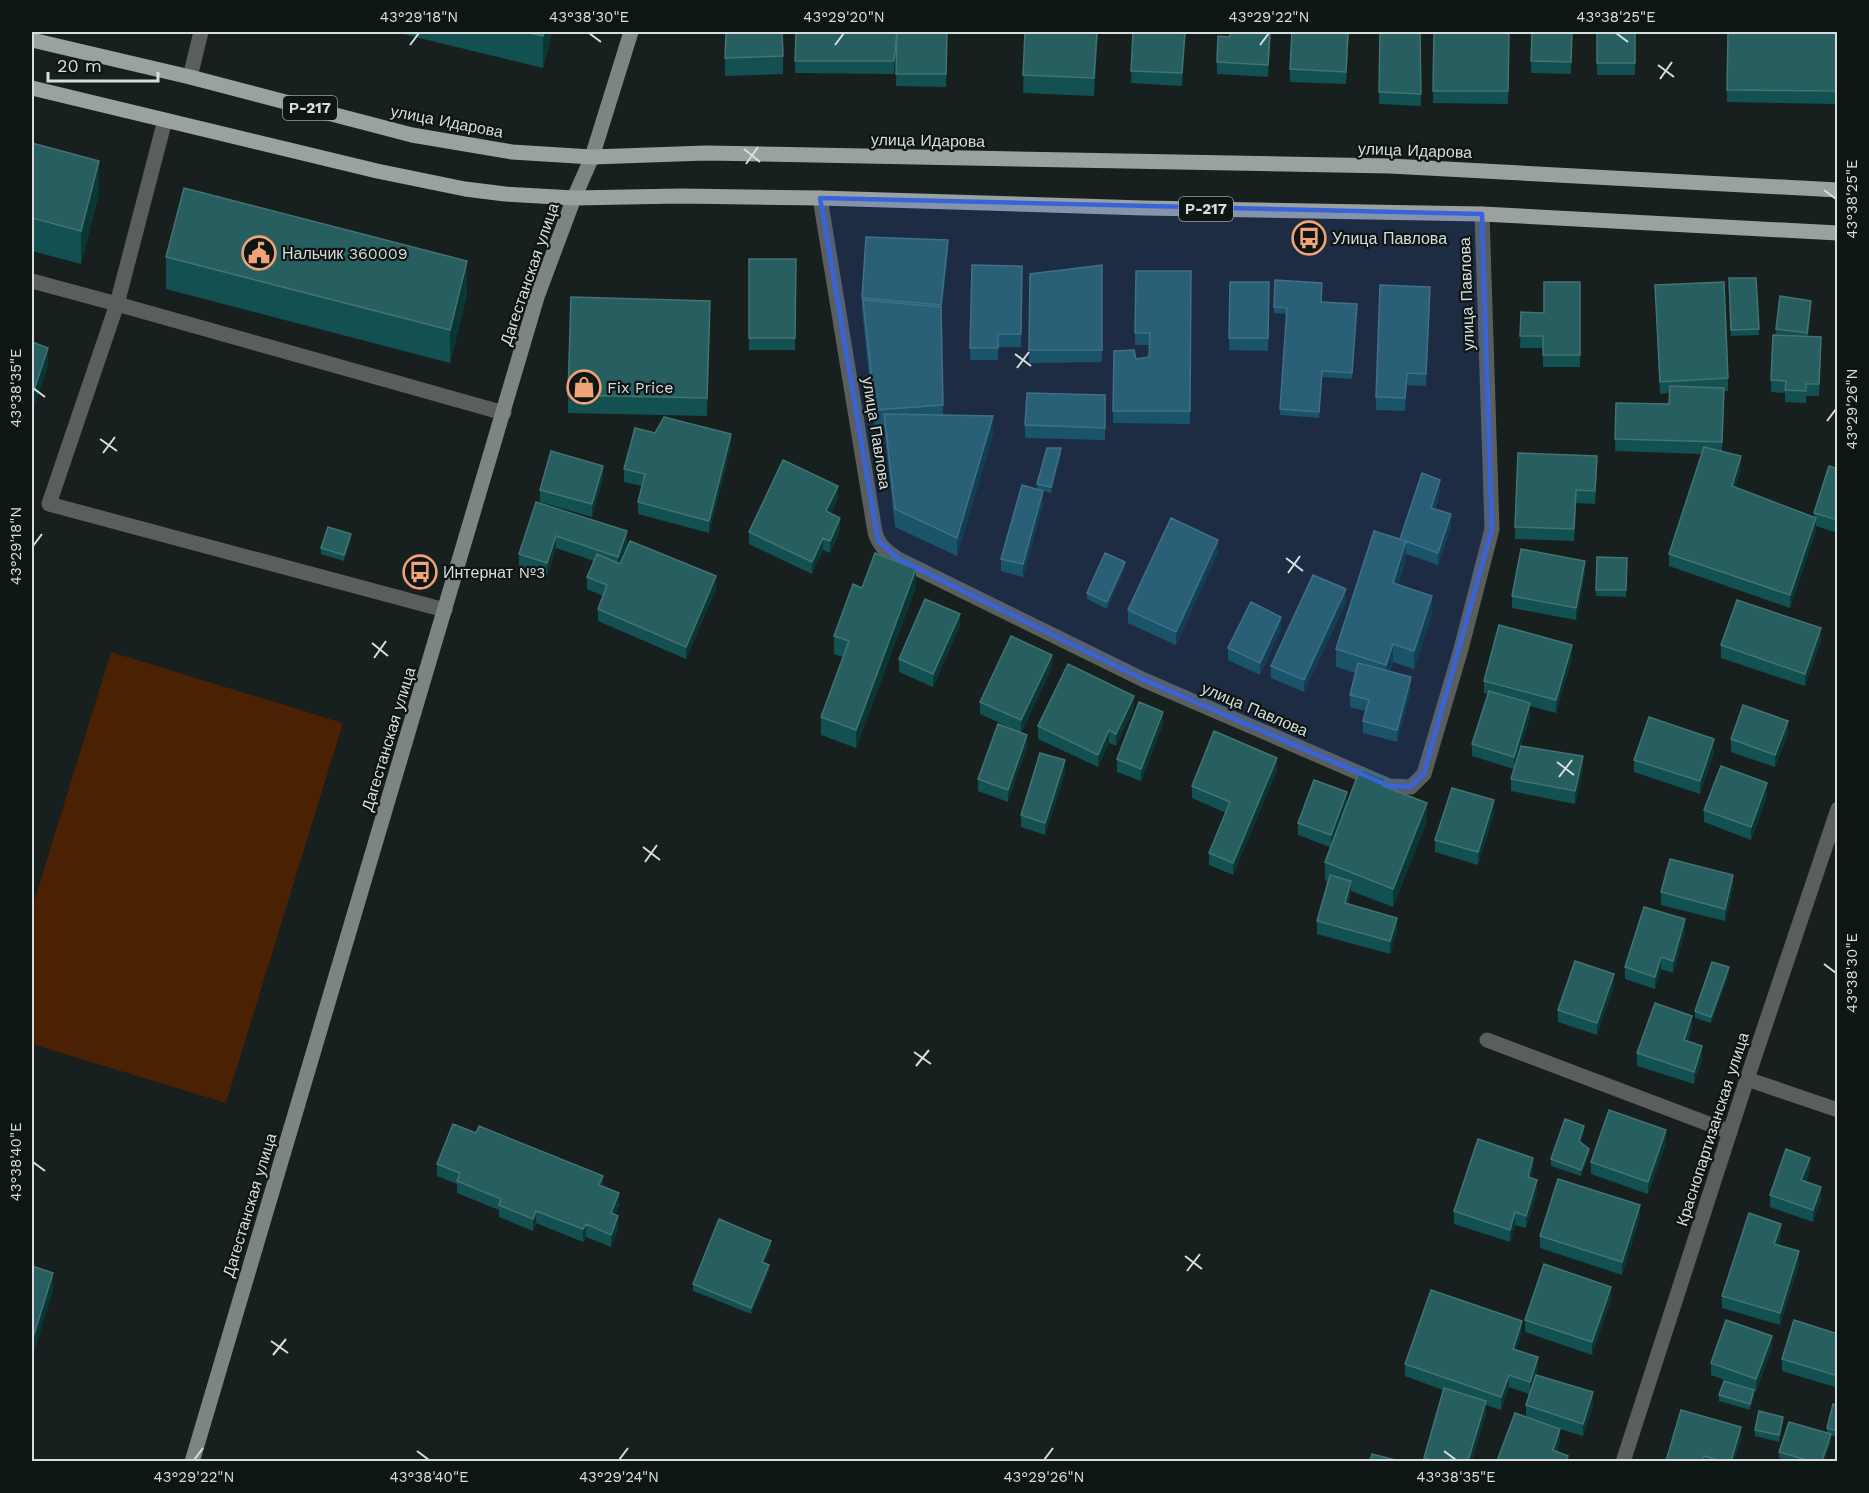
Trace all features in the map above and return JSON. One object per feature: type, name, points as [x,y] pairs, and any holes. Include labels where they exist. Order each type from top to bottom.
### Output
[{"type":"main road","name":"улица Идарова","points":[[32,40],[190,77],[412,135],[512,152],[592,156],[706,153],[1390,166],[1838,190]]},
{"type":"main road","name":"Р-217","points":[[32,88],[377,171],[465,189],[505,194],[574,198],[681,196],[820,198],[1144,208],[1482,214],[1838,233]]},
{"type":"street","points":[[190,77],[201,32]]},
{"type":"street","name":"Дагестанская улица","points":[[192,1461],[537,297],[592,156],[631,32]]},
{"type":"street","points":[[165,120],[117,304],[50,504],[445,610]]},
{"type":"street","name":"улица Павлова","points":[[820,198],[875,532],[885,550],[898,559],[1144,680],[1389,786],[1411,787],[1424,774],[1461,649],[1492,529],[1482,214]]},
{"type":"street","points":[[32,281],[504,413]]},
{"type":"street","name":"Краснопартизанская улица","points":[[1623,1461],[1747,1079],[1838,809]]},
{"type":"street","points":[[1487,1040],[1730,1132]]},
{"type":"street","points":[[1747,1079],[1838,1110]]},
{"type":"highlighted area","points":[[820,198],[1482,214],[1492,529],[1424,774],[1411,787],[1389,786],[1144,680],[898,559],[878,541]]},
{"type":"shaded area","points":[[111,652],[343,723],[226,1103],[32,1044],[32,908]]},
{"type":"building","points":[[526,32],[544,32],[543,36]]},
{"type":"building","points":[[726,32],[782,32],[783,56],[725,58]]},
{"type":"building","points":[[796,32],[897,32],[894,61],[795,61]]},
{"type":"building","points":[[897,32],[947,32],[946,74],[896,74]]},
{"type":"building","points":[[1025,32],[1097,32],[1094,78],[1023,75]]},
{"type":"building","points":[[1133,32],[1185,32],[1182,73],[1131,71]]},
{"type":"building","points":[[1230,32],[1270,32],[1268,65],[1217,62],[1218,36],[1230,37]]},
{"type":"building","points":[[1292,32],[1348,32],[1346,72],[1290,69]]},
{"type":"building","points":[[1380,32],[1420,32],[1421,94],[1379,92]]},
{"type":"building","points":[[1434,32],[1509,32],[1508,91],[1433,91]]},
{"type":"building","points":[[1532,32],[1572,32],[1571,62],[1531,61]]},
{"type":"building","points":[[1597,32],[1635,32],[1635,63],[1597,63]]},
{"type":"building","points":[[1728,32],[1837,32],[1836,91],[1727,90]]},
{"type":"building","points":[[32,143],[99,161],[81,231],[32,218]]},
{"type":"building","points":[[184,188],[467,261],[450,330],[166,257]]},
{"type":"building","points":[[866,237],[948,240],[941,305],[862,298]]},
{"type":"building","points":[[749,259],[796,259],[795,338],[749,338]]},
{"type":"building","points":[[972,265],[1022,266],[1021,334],[998,334],[998,348],[970,348]]},
{"type":"building","points":[[1102,265],[1102,350],[1029,350],[1030,274]]},
{"type":"building","points":[[1136,271],[1191,271],[1190,411],[1113,411],[1114,351],[1134,350],[1136,359],[1149,357],[1150,333],[1135,333]]},
{"type":"building","points":[[1729,278],[1756,278],[1759,329],[1731,330]]},
{"type":"building","points":[[1275,280],[1322,283],[1321,302],[1357,304],[1352,373],[1322,371],[1319,412],[1280,409],[1287,308],[1274,307]]},
{"type":"building","points":[[1230,282],[1269,282],[1268,338],[1229,338]]},
{"type":"building","points":[[1544,282],[1580,282],[1580,355],[1543,355],[1543,336],[1520,336],[1521,312],[1544,313]]},
{"type":"building","points":[[1724,282],[1728,378],[1660,382],[1655,285]]},
{"type":"building","points":[[1380,285],[1430,287],[1426,374],[1407,373],[1405,398],[1376,397]]},
{"type":"building","points":[[1780,296],[1811,301],[1807,333],[1776,329]]},
{"type":"building","points":[[571,297],[710,301],[707,398],[568,395]]},
{"type":"building","points":[[863,300],[941,307],[943,405],[875,410]]},
{"type":"building","points":[[1773,335],[1821,337],[1819,384],[1806,384],[1806,391],[1785,390],[1786,381],[1771,380]]},
{"type":"building","points":[[32,342],[48,348],[32,396]]},
{"type":"building","points":[[1670,386],[1724,388],[1722,442],[1615,439],[1616,403],[1669,404]]},
{"type":"building","points":[[1027,393],[1105,395],[1105,428],[1025,425]]},
{"type":"building","points":[[884,414],[993,416],[957,538],[895,509]]},
{"type":"building","points":[[664,417],[731,434],[709,521],[638,502],[645,474],[624,469],[635,428],[655,433]]},
{"type":"building","points":[[1704,447],[1741,456],[1732,486],[1816,518],[1790,595],[1669,554]]},
{"type":"building","points":[[1047,448],[1061,448],[1051,487],[1037,484]]},
{"type":"building","points":[[551,451],[603,466],[592,504],[540,490]]},
{"type":"building","points":[[1518,453],[1597,456],[1595,491],[1576,490],[1574,529],[1515,527]]},
{"type":"building","points":[[783,460],[838,486],[826,511],[840,518],[830,541],[823,538],[812,562],[749,532]]},
{"type":"building","points":[[1829,466],[1838,469],[1838,520],[1814,513]]},
{"type":"building","points":[[1422,473],[1440,480],[1431,508],[1451,514],[1438,553],[1400,539]]},
{"type":"building","points":[[1022,485],[1043,491],[1023,564],[1001,559]]},
{"type":"building","points":[[536,502],[627,531],[618,557],[556,536],[547,563],[519,554]]},
{"type":"building","points":[[1171,518],[1218,540],[1176,632],[1128,610]]},
{"type":"building","points":[[328,527],[351,534],[344,555],[321,548]]},
{"type":"building","points":[[1374,531],[1406,541],[1393,583],[1432,596],[1414,651],[1393,644],[1386,665],[1336,649]]},
{"type":"building","points":[[630,541],[716,576],[686,647],[598,609],[607,585],[587,577],[597,554],[620,564]]},
{"type":"building","points":[[1521,549],[1585,561],[1576,608],[1512,596]]},
{"type":"building","points":[[875,553],[916,569],[856,730],[821,717],[849,641],[834,636],[853,584],[862,588]]},
{"type":"building","points":[[1105,553],[1125,562],[1107,602],[1087,593]]},
{"type":"building","points":[[1597,557],[1627,558],[1626,590],[1596,590]]},
{"type":"building","points":[[1313,575],[1346,589],[1304,680],[1271,666]]},
{"type":"building","points":[[925,599],[960,614],[933,674],[899,659]]},
{"type":"building","points":[[1737,600],[1821,628],[1805,674],[1721,645]]},
{"type":"building","points":[[1251,602],[1281,617],[1260,663],[1228,648]]},
{"type":"building","points":[[1499,625],[1572,645],[1556,700],[1484,681]]},
{"type":"building","points":[[1011,636],[1052,655],[1021,720],[980,702]]},
{"type":"building","points":[[1358,663],[1411,677],[1397,730],[1363,721],[1369,700],[1350,695]]},
{"type":"building","points":[[1068,664],[1134,696],[1116,734],[1109,730],[1098,755],[1038,726]]},
{"type":"building","points":[[1489,691],[1530,703],[1514,757],[1472,744]]},
{"type":"building","points":[[1139,702],[1163,712],[1141,769],[1117,759]]},
{"type":"building","points":[[1743,705],[1788,721],[1775,755],[1731,739]]},
{"type":"building","points":[[1649,717],[1714,739],[1700,781],[1634,760]]},
{"type":"building","points":[[998,724],[1027,735],[1008,790],[978,779]]},
{"type":"building","points":[[1214,731],[1277,758],[1233,863],[1209,853],[1230,802],[1192,786]]},
{"type":"building","points":[[1521,746],[1583,756],[1575,791],[1511,779]]},
{"type":"building","points":[[1040,753],[1065,760],[1045,823],[1021,815]]},
{"type":"building","points":[[1721,766],[1767,783],[1751,827],[1704,810]]},
{"type":"building","points":[[1360,769],[1386,779],[1383,786],[1427,803],[1393,889],[1325,862]]},
{"type":"building","points":[[1314,780],[1347,792],[1331,835],[1298,823]]},
{"type":"building","points":[[1452,788],[1494,800],[1478,852],[1435,840]]},
{"type":"building","points":[[1670,859],[1733,875],[1725,909],[1661,892]]},
{"type":"building","points":[[1330,875],[1351,881],[1345,903],[1397,918],[1390,941],[1317,921]]},
{"type":"building","points":[[1644,907],[1685,919],[1673,961],[1661,957],[1655,977],[1625,967]]},
{"type":"building","points":[[1575,961],[1614,974],[1597,1023],[1558,1010]]},
{"type":"building","points":[[1712,962],[1729,967],[1711,1017],[1695,1011]]},
{"type":"building","points":[[1655,1003],[1692,1016],[1684,1040],[1702,1046],[1694,1072],[1637,1053]]},
{"type":"building","points":[[1609,1110],[1666,1130],[1648,1182],[1591,1162]]},
{"type":"building","points":[[1565,1119],[1584,1126],[1579,1141],[1589,1149],[1581,1170],[1551,1159]]},
{"type":"building","points":[[453,1124],[476,1133],[479,1126],[603,1176],[599,1185],[619,1193],[611,1213],[618,1216],[611,1235],[586,1224],[583,1229],[536,1211],[533,1219],[499,1205],[501,1199],[457,1181],[460,1173],[437,1164]]},
{"type":"building","points":[[1478,1139],[1533,1158],[1528,1177],[1537,1180],[1526,1216],[1515,1212],[1510,1230],[1454,1211]]},
{"type":"building","points":[[1786,1149],[1810,1158],[1801,1180],[1821,1187],[1813,1210],[1770,1195]]},
{"type":"building","points":[[1558,1179],[1640,1205],[1622,1262],[1540,1236]]},
{"type":"building","points":[[1749,1213],[1781,1224],[1774,1244],[1799,1251],[1780,1313],[1722,1296]]},
{"type":"building","points":[[719,1219],[771,1241],[762,1262],[769,1265],[751,1308],[693,1284]]},
{"type":"building","points":[[1544,1264],[1611,1287],[1592,1342],[1525,1320]]},
{"type":"building","points":[[32,1266],[53,1273],[32,1341]]},
{"type":"building","points":[[1431,1290],[1522,1321],[1513,1349],[1538,1357],[1530,1382],[1509,1375],[1501,1397],[1405,1364]]},
{"type":"building","points":[[1726,1320],[1772,1336],[1756,1379],[1711,1363]]},
{"type":"building","points":[[1794,1320],[1838,1334],[1838,1376],[1782,1359]]},
{"type":"building","points":[[1536,1375],[1593,1392],[1583,1424],[1526,1405]]},
{"type":"building","points":[[1724,1381],[1754,1390],[1750,1404],[1719,1395]]},
{"type":"building","points":[[1444,1388],[1486,1401],[1468,1461],[1437,1461],[1424,1458]]},
{"type":"building","points":[[1833,1404],[1838,1406],[1838,1431],[1827,1428]]},
{"type":"building","points":[[1681,1410],[1741,1427],[1731,1461],[1721,1461],[1704,1456],[1702,1461],[1666,1461]]},
{"type":"building","points":[[1759,1411],[1783,1417],[1779,1435],[1755,1430]]},
{"type":"building","points":[[1515,1413],[1560,1429],[1553,1450],[1568,1456],[1566,1461],[1497,1461]]},
{"type":"building","points":[[1789,1422],[1831,1434],[1822,1461],[1810,1461],[1779,1452]]},
{"type":"building","points":[[1372,1454],[1399,1461],[1370,1461]]},
{"type":"place","name":"Улица Павлова","points":[[1309,238]]},
{"type":"place","name":"Нальчик 360009","points":[[259,253]]},
{"type":"place","name":"Fix Price","points":[[584,387]]},
{"type":"place","name":"Интернат №3","points":[[420,572]]}]
